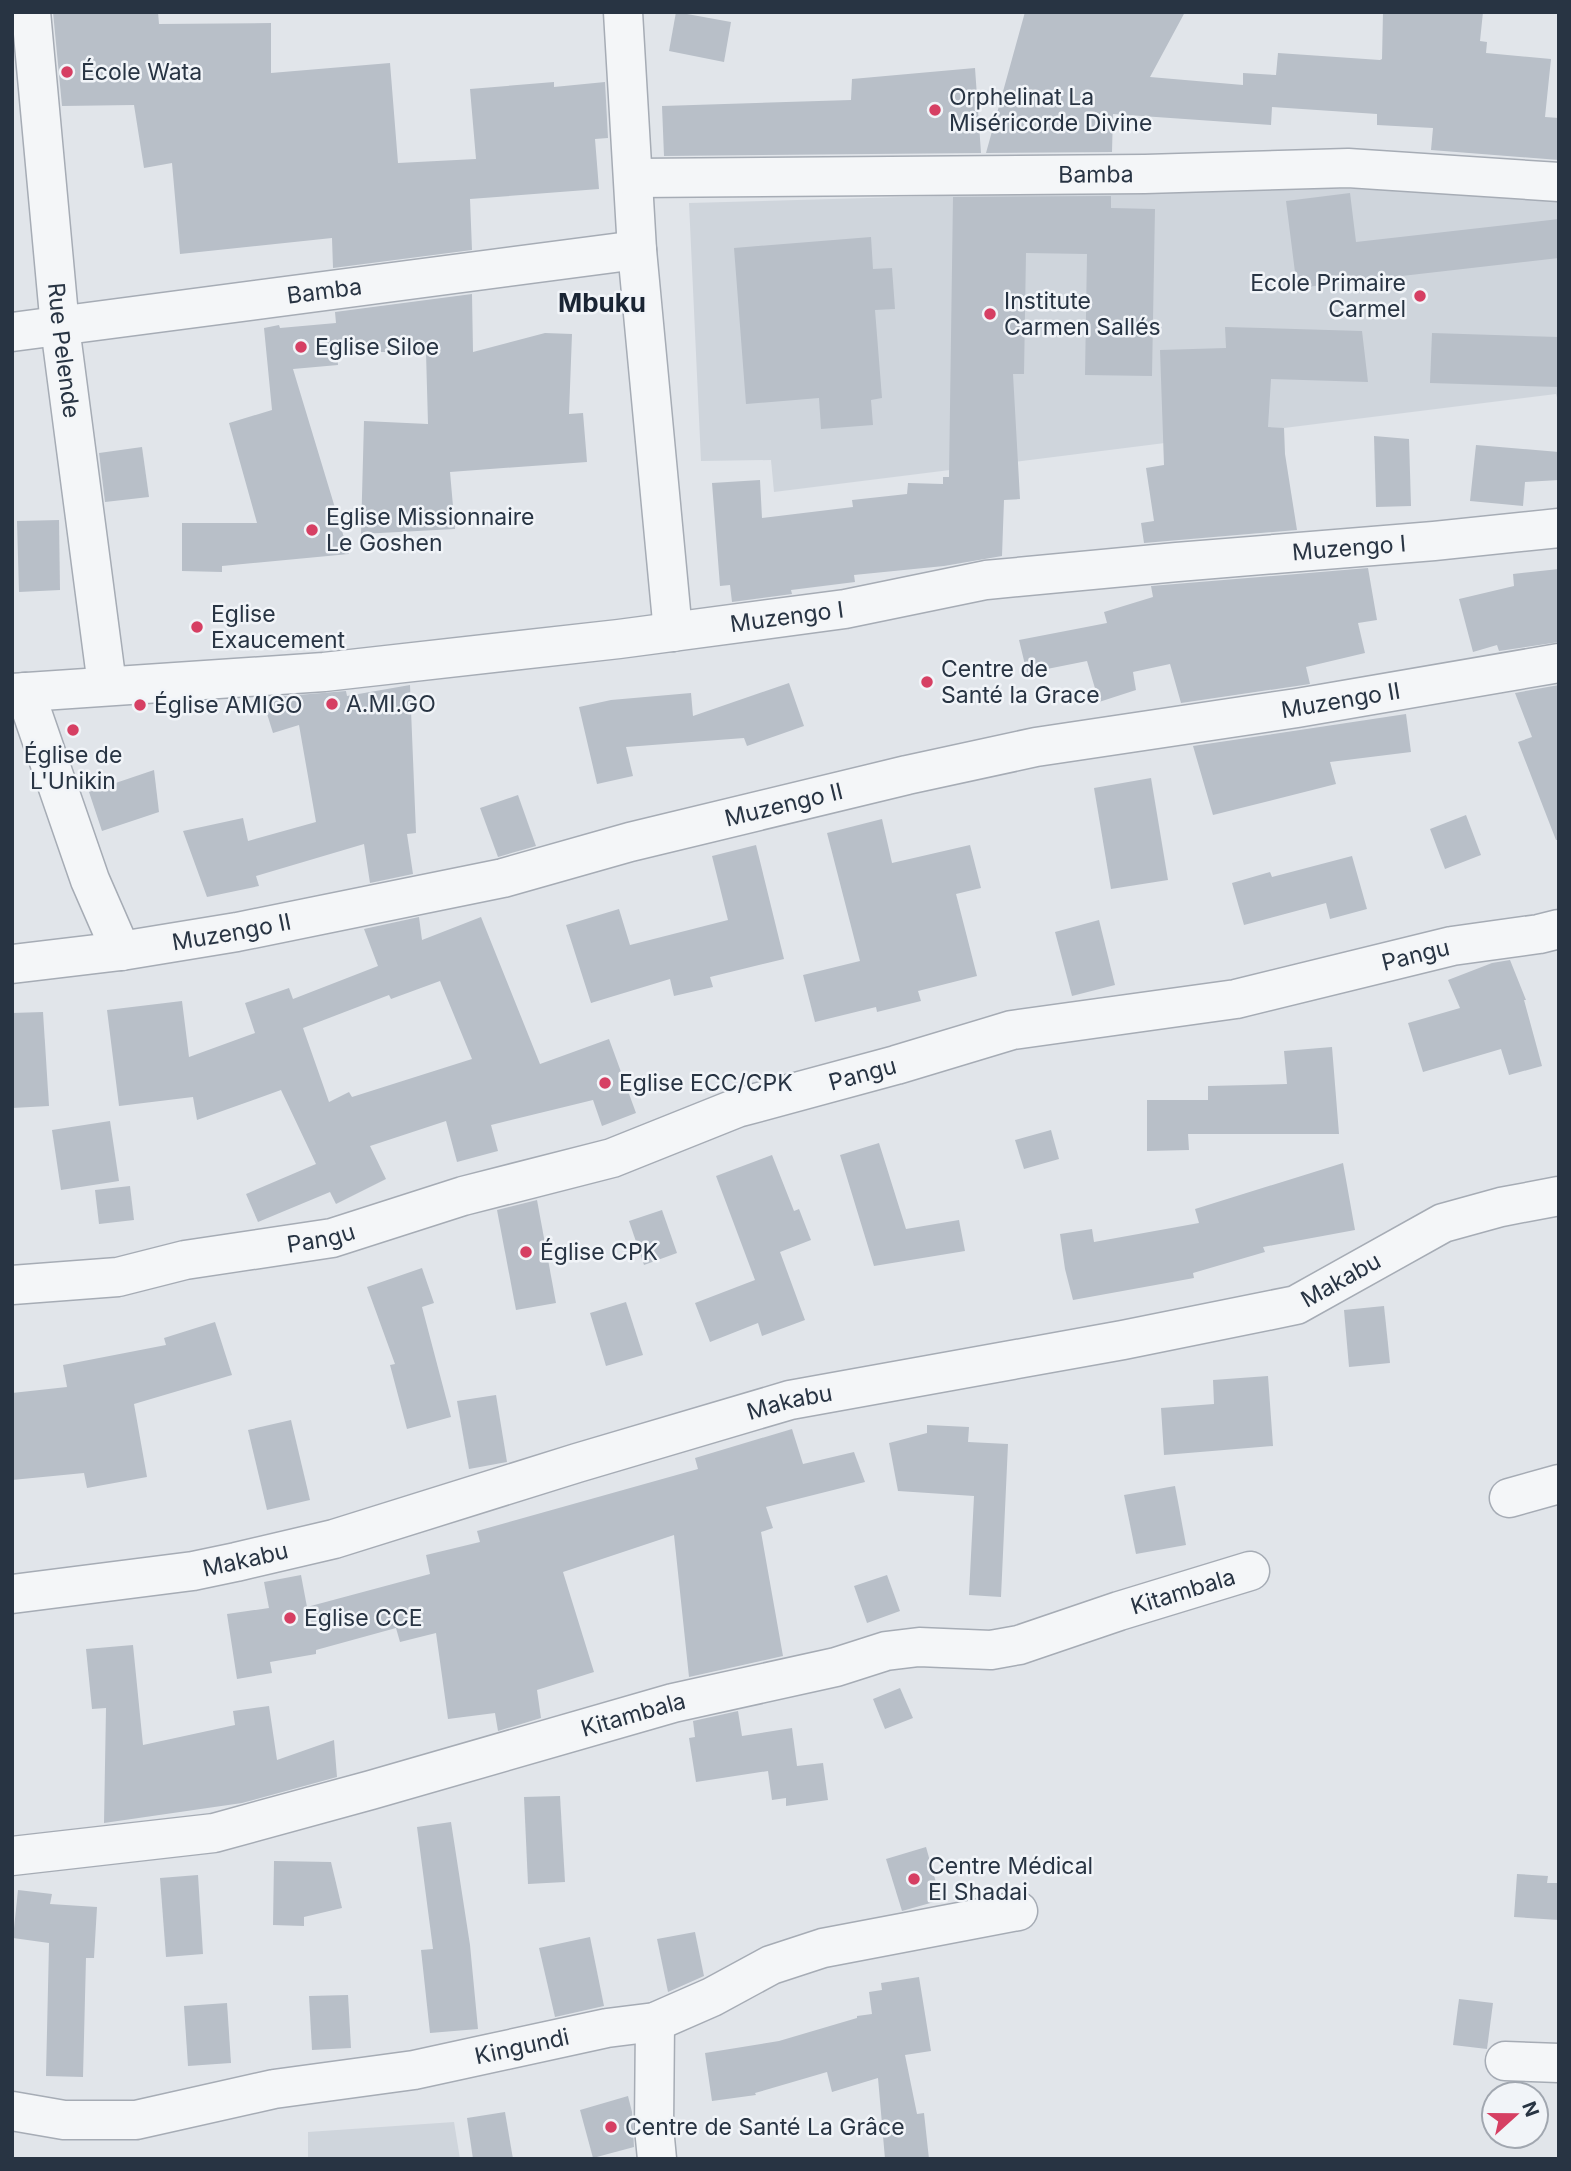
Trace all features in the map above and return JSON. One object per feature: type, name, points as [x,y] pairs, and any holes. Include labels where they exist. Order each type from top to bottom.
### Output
[{"type":"street","name":"Rue Pelende","points":[[30,12],[60,327],[107,685]]},
{"type":"street","points":[[623,12],[637,250],[673,632]]},
{"type":"street","name":"Bamba","points":[[634,178],[1145,174],[1348,168],[1559,183]]},
{"type":"street","name":"Bamba","points":[[12,332],[637,250]]},
{"type":"street","name":"Muzengo I","points":[[19,693],[324,672],[673,632],[845,609],[986,580],[1559,528]]},
{"type":"street","name":"Muzengo II","points":[[12,964],[121,951],[310,919],[503,878],[643,839],[907,775],[1036,747],[1297,708],[1559,663]]},
{"type":"street","points":[[19,693],[90,880],[121,951]]},
{"type":"street","name":"Pangu","points":[[12,1285],[118,1277],[185,1260],[332,1238],[463,1196],[612,1158],[737,1108],[1012,1030],[1236,999],[1452,946],[1559,929]]},
{"type":"street","name":"Makabu","points":[[12,1594],[193,1571],[334,1539],[790,1400],[1075,1349],[1296,1305],[1443,1223],[1559,1196]]},
{"type":"street","points":[[1509,1498],[1559,1484]]},
{"type":"street","name":"Kitambala","points":[[12,1856],[214,1833],[673,1703],[836,1667],[886,1651],[919,1647],[991,1650],[1019,1645],[1250,1571]]},
{"type":"street","name":"Kingundi","points":[[12,2111],[64,2120],[136,2120],[274,2089],[414,2070],[607,2028],[655,2022],[712,1997],[771,1965],[823,1948],[1018,1911]]},
{"type":"street","points":[[655,2022],[654,2128],[657,2159]]},
{"type":"street","points":[[1505,2061],[1559,2063]]},
{"type":"shaded area","name":"Institute Carmen Sallés","points":[[1265,187],[1486,192],[1559,198],[1559,404],[1556,394],[774,492],[771,460],[701,461],[689,203]]},
{"type":"shaded area","points":[[454,2122],[460,2159],[308,2159],[308,2132]]},
{"type":"building","points":[[53,12],[158,12],[159,24],[271,23],[271,73],[390,63],[398,163],[476,159],[470,89],[554,82],[554,87],[605,82],[608,138],[595,139],[599,189],[470,199],[472,250],[333,268],[332,238],[180,254],[172,163],[144,168],[134,105],[62,106]]},
{"type":"building","points":[[676,12],[731,22],[724,62],[669,51]]},
{"type":"building","points":[[1025,12],[1185,12],[1150,77],[1243,85],[1243,73],[1276,75],[1278,53],[1382,59],[1383,12],[1483,12],[1480,41],[1487,42],[1486,53],[1551,59],[1545,117],[1559,118],[1559,160],[1431,150],[1433,128],[1377,125],[1377,114],[1272,107],[1271,125],[1113,114],[1112,152],[986,153]]},
{"type":"building","points":[[975,68],[981,153],[664,156],[662,106],[851,100],[852,79]]},
{"type":"building","points":[[1350,193],[1356,242],[1559,219],[1559,258],[1297,288],[1286,201]]},
{"type":"building","points":[[1111,196],[1111,208],[1155,209],[1152,376],[1085,375],[1087,254],[1026,253],[1024,374],[1013,374],[1020,499],[1004,500],[1002,556],[944,566],[854,575],[855,582],[791,590],[792,594],[732,602],[730,585],[720,586],[712,483],[760,480],[762,518],[853,507],[852,500],[907,494],[908,483],[943,484],[943,477],[949,477],[953,197]]},
{"type":"building","points":[[871,237],[873,269],[892,268],[895,309],[875,310],[882,398],[871,400],[873,425],[821,429],[819,398],[746,404],[734,248]]},
{"type":"building","points":[[472,294],[473,352],[545,333],[572,334],[569,414],[583,413],[587,462],[450,472],[455,529],[361,534],[364,421],[428,424],[426,352],[337,352],[338,365],[293,369],[349,554],[222,566],[222,572],[182,571],[182,523],[257,523],[229,423],[272,410],[264,328],[336,323],[335,312]]},
{"type":"building","points":[[1225,327],[1362,331],[1368,382],[1271,379],[1268,427],[1284,428],[1285,454],[1297,530],[1144,543],[1141,523],[1154,521],[1146,468],[1164,465],[1160,350],[1226,348]]},
{"type":"building","points":[[1432,333],[1559,337],[1559,387],[1430,383]]},
{"type":"building","points":[[1374,436],[1409,439],[1411,506],[1376,507]]},
{"type":"building","points":[[1476,445],[1559,452],[1559,480],[1525,482],[1523,506],[1470,501]]},
{"type":"building","points":[[142,447],[149,497],[105,502],[99,453]]},
{"type":"building","points":[[59,520],[60,590],[19,592],[17,521]]},
{"type":"building","points":[[1368,568],[1377,620],[1358,623],[1365,653],[1306,667],[1310,684],[1181,703],[1170,664],[1133,672],[1136,690],[1099,702],[1087,661],[1027,673],[1019,640],[1107,623],[1104,612],[1153,597],[1151,586]]},
{"type":"building","points":[[1559,569],[1559,642],[1499,651],[1497,645],[1473,652],[1459,599],[1514,586],[1513,574]]},
{"type":"building","points":[[789,683],[804,726],[747,746],[744,738],[626,747],[633,776],[597,784],[579,707],[611,700],[691,693],[693,716]]},
{"type":"building","points":[[410,685],[416,833],[407,834],[413,874],[370,883],[364,844],[256,876],[259,886],[207,897],[183,831],[243,818],[248,841],[316,822],[299,725],[273,733],[263,701],[274,697],[346,691],[347,696]]},
{"type":"building","points":[[1559,685],[1559,840],[1556,840],[1518,742],[1532,737],[1515,693]]},
{"type":"building","points":[[1406,714],[1411,752],[1330,762],[1336,784],[1213,815],[1193,746]]},
{"type":"building","points":[[154,770],[159,812],[102,831],[89,792]]},
{"type":"building","points":[[1151,778],[1168,880],[1111,889],[1094,788]]},
{"type":"building","points":[[518,795],[536,846],[498,857],[480,808]]},
{"type":"building","points":[[1466,815],[1481,855],[1445,869],[1430,829]]},
{"type":"building","points":[[882,819],[892,863],[970,845],[981,888],[956,894],[977,976],[918,991],[921,1001],[877,1012],[876,1007],[815,1022],[803,975],[860,961],[827,833]]},
{"type":"building","points":[[756,845],[784,959],[710,977],[713,987],[674,996],[670,979],[591,1003],[566,925],[619,909],[630,945],[728,920],[712,856]]},
{"type":"building","points":[[1352,856],[1367,909],[1330,919],[1326,903],[1244,925],[1232,883],[1270,872],[1272,877]]},
{"type":"building","points":[[419,917],[422,940],[481,917],[540,1064],[609,1039],[636,1113],[602,1126],[593,1100],[491,1125],[498,1151],[457,1162],[446,1121],[370,1146],[386,1179],[336,1204],[330,1192],[258,1222],[246,1194],[316,1164],[281,1090],[197,1120],[193,1097],[119,1106],[107,1010],[182,1001],[189,1057],[255,1033],[245,1003],[289,988],[293,999],[378,966],[364,929]],"holes":[[[440,981],[472,1059],[352,1097],[349,1092],[329,1102],[303,1028],[389,995],[391,999]]]},
{"type":"building","points":[[1099,920],[1115,985],[1072,996],[1055,932]]},
{"type":"building","points":[[1510,960],[1526,1000],[1542,1066],[1509,1075],[1501,1049],[1423,1072],[1408,1023],[1460,1008],[1448,980],[1492,963]]},
{"type":"building","points":[[43,1012],[49,1106],[12,1108],[12,1013]]},
{"type":"building","points":[[1332,1047],[1339,1134],[1188,1134],[1189,1150],[1147,1151],[1147,1100],[1208,1100],[1208,1086],[1287,1084],[1284,1051]]},
{"type":"building","points":[[110,1121],[119,1181],[61,1190],[52,1130]]},
{"type":"building","points":[[1051,1130],[1059,1159],[1024,1169],[1015,1140]]},
{"type":"building","points":[[879,1143],[906,1229],[959,1220],[965,1251],[874,1266],[840,1155]]},
{"type":"building","points":[[772,1155],[794,1211],[799,1209],[811,1240],[780,1252],[805,1320],[762,1336],[758,1323],[710,1342],[695,1303],[755,1280],[716,1176]]},
{"type":"building","points":[[1343,1163],[1355,1230],[1263,1247],[1265,1252],[1193,1273],[1194,1278],[1073,1300],[1060,1234],[1092,1229],[1094,1242],[1199,1223],[1195,1209]]},
{"type":"building","points":[[130,1186],[134,1220],[99,1224],[95,1190]]},
{"type":"building","name":"Église CPK","points":[[537,1200],[556,1303],[516,1310],[497,1210]]},
{"type":"building","points":[[662,1210],[677,1253],[644,1265],[629,1221]]},
{"type":"building","points":[[422,1268],[434,1303],[422,1307],[451,1417],[407,1429],[390,1365],[395,1364],[367,1287]]},
{"type":"building","points":[[626,1302],[643,1355],[606,1366],[590,1313]]},
{"type":"building","points":[[1384,1306],[1390,1363],[1349,1367],[1344,1310]]},
{"type":"building","points":[[215,1322],[232,1375],[134,1404],[147,1477],[87,1488],[84,1473],[12,1480],[12,1393],[67,1387],[63,1365],[166,1345],[164,1338]]},
{"type":"building","points":[[1268,1376],[1273,1446],[1164,1455],[1161,1408],[1214,1404],[1213,1380]]},
{"type":"building","points":[[496,1395],[507,1462],[469,1469],[457,1401]]},
{"type":"building","points":[[291,1420],[310,1500],[267,1510],[248,1430]]},
{"type":"building","points":[[927,1425],[969,1427],[968,1442],[1008,1444],[1001,1597],[969,1595],[974,1496],[898,1491],[889,1443],[927,1433]]},
{"type":"building","points":[[792,1429],[803,1464],[854,1452],[865,1482],[766,1507],[773,1528],[761,1532],[783,1656],[689,1677],[674,1535],[563,1572],[594,1672],[537,1690],[541,1718],[498,1731],[495,1713],[448,1719],[436,1633],[400,1642],[396,1628],[316,1650],[316,1654],[270,1662],[272,1673],[237,1679],[227,1614],[269,1608],[264,1582],[301,1575],[307,1607],[430,1574],[426,1555],[480,1542],[477,1531],[698,1469],[695,1458]]},
{"type":"building","points":[[1175,1486],[1186,1545],[1136,1554],[1124,1495]]},
{"type":"building","points":[[887,1575],[900,1611],[867,1623],[854,1586]]},
{"type":"building","points":[[133,1645],[143,1745],[235,1725],[233,1711],[269,1706],[277,1760],[334,1740],[337,1777],[242,1803],[104,1823],[106,1708],[92,1709],[86,1649]]},
{"type":"building","points":[[900,1688],[913,1718],[885,1729],[873,1699]]},
{"type":"building","points":[[738,1711],[742,1736],[792,1728],[797,1766],[823,1763],[828,1800],[786,1806],[786,1798],[772,1800],[768,1771],[696,1782],[689,1738],[695,1737],[693,1721]]},
{"type":"building","points":[[560,1796],[565,1882],[528,1884],[524,1797]]},
{"type":"building","points":[[451,1822],[470,1945],[478,2029],[430,2033],[421,1950],[433,1949],[417,1827]]},
{"type":"building","name":"Centre Médical El Shadai","points":[[926,1847],[941,1900],[902,1911],[886,1859]]},
{"type":"building","points":[[274,1861],[331,1862],[342,1908],[304,1917],[304,1926],[273,1925]]},
{"type":"building","points":[[1517,1874],[1548,1876],[1547,1883],[1559,1883],[1559,1920],[1514,1917]]},
{"type":"building","points":[[198,1875],[203,1954],[166,1957],[160,1878]]},
{"type":"building","points":[[18,1890],[52,1894],[50,1904],[97,1907],[94,1958],[86,1958],[83,2077],[46,2076],[49,1943],[13,1938]]},
{"type":"building","points":[[695,1932],[704,1976],[668,1992],[657,1939]]},
{"type":"building","points":[[590,1937],[604,2006],[555,2017],[539,1948]]},
{"type":"building","points":[[919,1977],[931,2051],[905,2055],[917,2114],[924,2113],[929,2159],[885,2159],[878,2078],[832,2092],[827,2072],[755,2093],[756,2095],[712,2101],[705,2053],[779,2041],[857,2016],[872,2014],[869,1992],[882,1990],[881,1983]]},
{"type":"building","points":[[348,1995],[351,2048],[312,2050],[309,1996]]},
{"type":"building","points":[[1459,1999],[1493,2003],[1487,2049],[1453,2045]]},
{"type":"building","points":[[227,2003],[231,2063],[188,2066],[184,2006]]},
{"type":"building","name":"Centre de Santé La Grâce","points":[[628,2096],[632,2112],[634,2147],[593,2158],[580,2110]]},
{"type":"building","points":[[505,2112],[513,2159],[473,2159],[467,2118]]},
{"type":"place","name":"École Wata","points":[[67,72]]},
{"type":"place","name":"Orphelinat La Miséricorde Divine","points":[[935,110]]},
{"type":"place","name":"Ecole Primaire Carmel","points":[[1420,296]]},
{"type":"place","name":"Institute Carmen Sallés","points":[[990,314]]},
{"type":"place","name":"Eglise Siloe","points":[[301,347]]},
{"type":"place","name":"Eglise Missionnaire Le Goshen","points":[[312,530]]},
{"type":"place","name":"Eglise Exaucement","points":[[197,627]]},
{"type":"place","name":"Centre de Santé la Grace","points":[[927,682]]},
{"type":"place","name":"A.MI.GO","points":[[332,704]]},
{"type":"place","name":"Église AMIGO","points":[[140,705]]},
{"type":"place","name":"Église de L'Unikin","points":[[73,730]]},
{"type":"place","name":"Eglise ECC/CPK","points":[[605,1083]]},
{"type":"place","name":"Église CPK","points":[[526,1252]]},
{"type":"place","name":"Eglise CCE","points":[[290,1618]]},
{"type":"place","name":"Centre Médical El Shadai","points":[[914,1879]]},
{"type":"place","name":"Centre de Santé La Grâce","points":[[611,2127]]},
{"type":"district","name":"Mbuku","points":[[602,303]]}]
